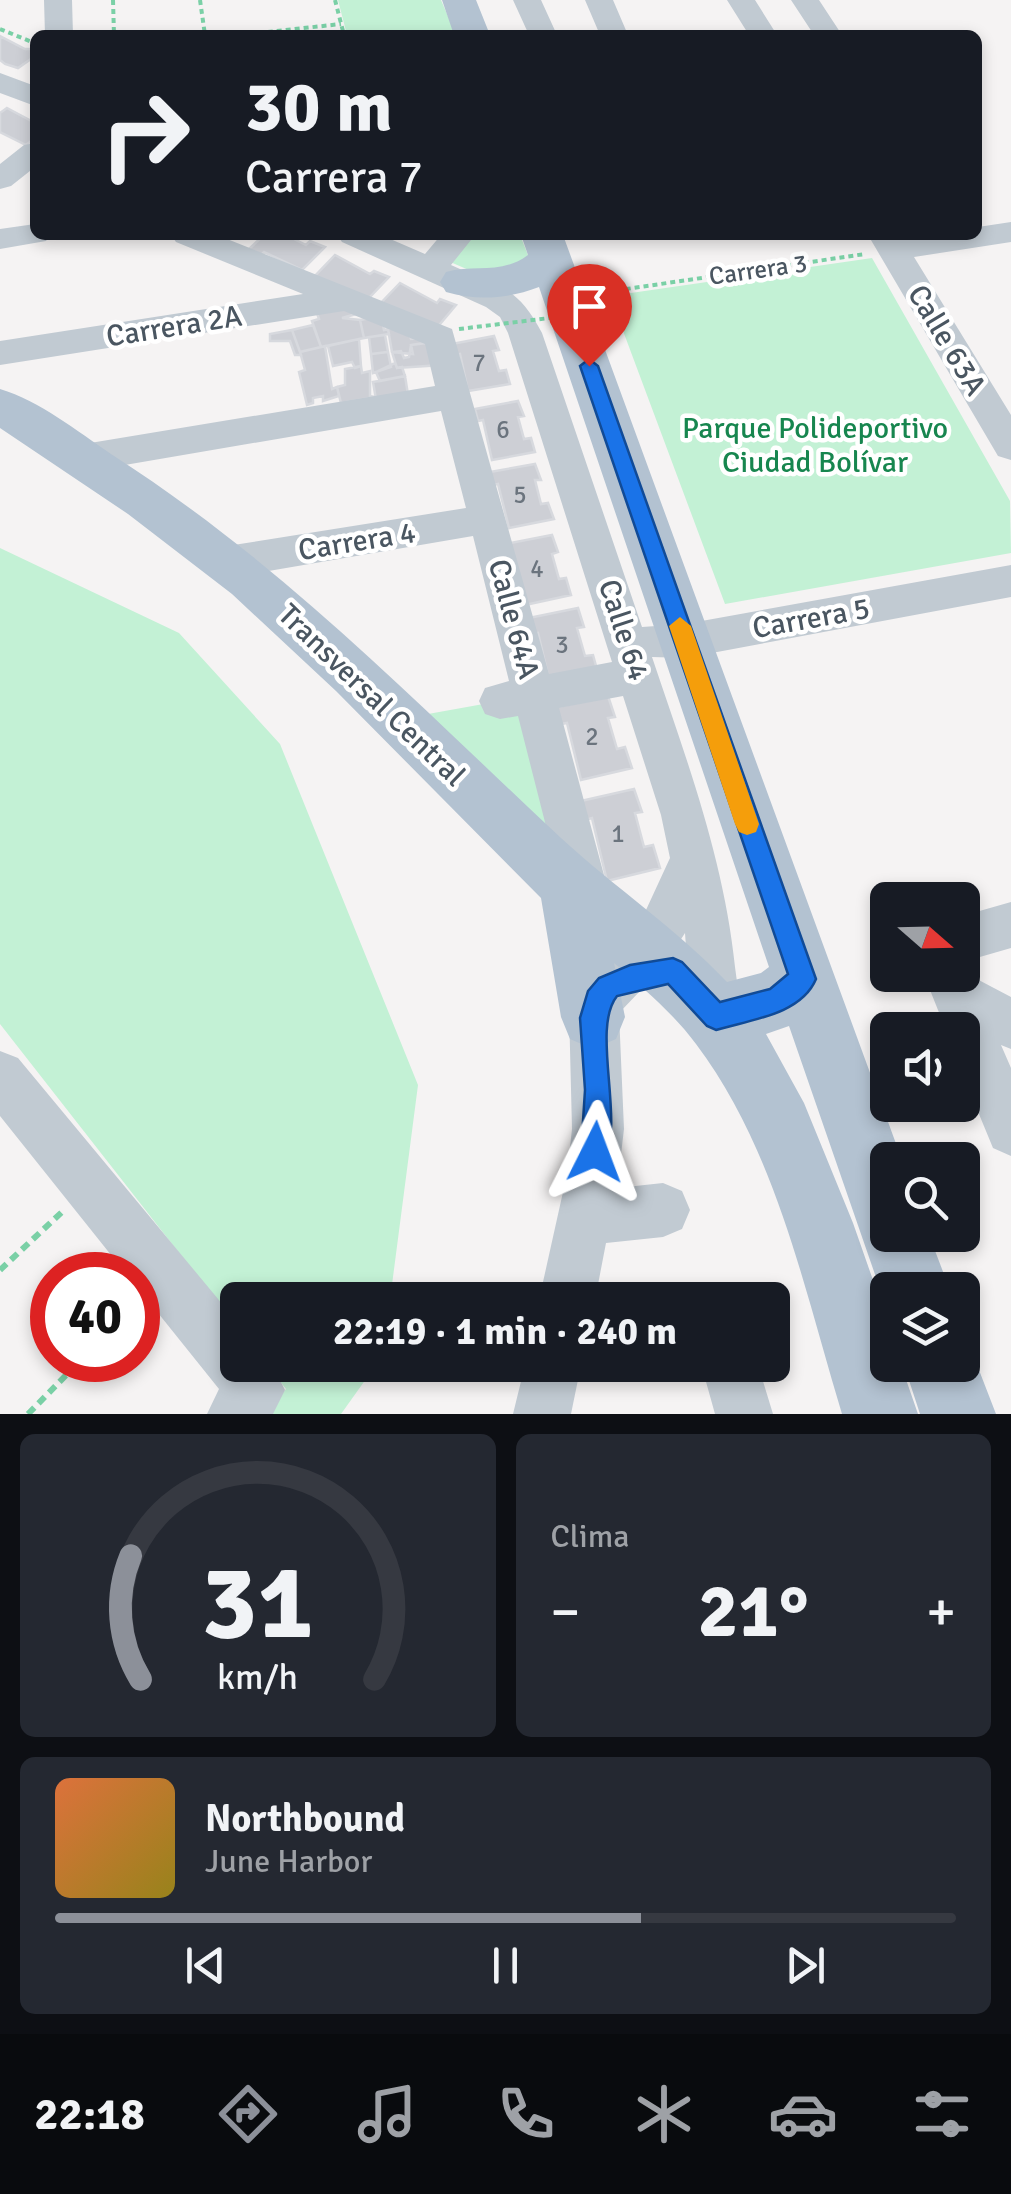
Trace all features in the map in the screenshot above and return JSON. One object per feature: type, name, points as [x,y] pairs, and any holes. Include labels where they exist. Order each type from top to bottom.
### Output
[{"type":"main road","points":[[456,280],[482,285],[513,281],[540,270],[566,276],[661,658],[803,979],[870,1166]]},
{"type":"main road","name":"Transversal Central","points":[[0,406],[154,506],[282,608],[579,893],[649,987],[751,1072],[813,1211],[880,1414]]},
{"type":"main road","points":[[579,893],[649,987],[777,1000],[803,979]]},
{"type":"main road","points":[[946,1382],[958,1414]]},
{"type":"street","points":[[58,0],[59,30]]},
{"type":"street","points":[[528,0],[541,30]]},
{"type":"street","points":[[599,0],[612,30]]},
{"type":"street","points":[[742,0],[759,30]]},
{"type":"street","points":[[805,0],[825,30]]},
{"type":"street","points":[[0,82],[30,95]]},
{"type":"street","points":[[0,178],[30,156]]},
{"type":"street","points":[[982,234],[1011,232]]},
{"type":"street","points":[[0,240],[30,235]]},
{"type":"street","points":[[199,240],[348,300],[449,333],[459,240]]},
{"type":"street","name":"Calle 64","points":[[364,240],[513,310],[525,333],[620,614],[661,658],[708,920],[649,987],[598,1129],[571,1282]]},
{"type":"street","name":"Calle 63A","points":[[888,242],[1011,446]]},
{"type":"street","name":"Carrera 2A","points":[[0,353],[348,300]]},
{"type":"street","name":"Calle 64A","points":[[449,333],[455,396],[488,520],[517,698],[579,893]]},
{"type":"street","points":[[84,458],[455,396]]},
{"type":"street","name":"Carrera 4","points":[[227,562],[488,520]]},
{"type":"street","name":"Carrera 5","points":[[517,698],[661,658],[1011,581]]},
{"type":"street","name":"Carrera 5","points":[[620,614],[639,634],[670,643],[661,658]]},
{"type":"street","points":[[649,987],[694,858]]},
{"type":"street","points":[[980,933],[1011,924]]},
{"type":"street","points":[[955,992],[1011,1130]]},
{"type":"street","points":[[964,992],[1011,1024]]},
{"type":"street","points":[[0,1076],[89,1186],[246,1402]]},
{"type":"street","points":[[585,1218],[662,1210]]},
{"type":"street","points":[[542,1414],[549,1382]]},
{"type":"path","points":[[113,0],[114,30]]},
{"type":"path","points":[[200,0],[203,30]]},
{"type":"path","points":[[335,0],[343,30]]},
{"type":"path","points":[[286,30],[341,24]]},
{"type":"path","points":[[0,28],[30,41]]},
{"type":"path","name":"Carrera 3","points":[[449,333],[566,276],[888,242]]},
{"type":"path","points":[[0,1270],[89,1186]]},
{"type":"path","points":[[28,1414],[60,1382]]},
{"type":"green space","points":[[338,0],[441,0],[454,30],[346,30]]},
{"type":"green space","points":[[467,240],[522,240],[532,265],[485,277],[448,261]]},
{"type":"green space","name":"Parque Polideportivo Ciudad Bolívar","points":[[872,258],[1010,501],[1011,553],[725,604],[610,296]]},
{"type":"green space","points":[[0,548],[179,633],[280,744],[418,1085],[392,1282],[220,1282],[220,1305],[0,1024]]},
{"type":"green space","points":[[534,695],[577,858],[428,714]]},
{"type":"green space","points":[[280,1382],[364,1382],[341,1414],[265,1414],[286,1389]]},
{"type":"building","points":[[0,36],[30,49],[30,60],[18,68],[0,60]]},
{"type":"building","points":[[7,108],[30,120],[30,142],[26,145],[0,132],[0,113]]},
{"type":"building","points":[[259,240],[296,240],[306,245],[310,241],[325,247],[302,270],[249,249]]},
{"type":"building","points":[[335,255],[370,274],[374,271],[389,277],[367,300],[312,279]]},
{"type":"building","points":[[400,283],[437,303],[440,299],[456,305],[435,330],[377,307]]},
{"type":"building","points":[[355,305],[356,314],[342,318],[360,320],[364,338],[321,347],[312,321],[319,319],[316,310]]},
{"type":"building","points":[[381,316],[389,334],[364,338],[360,320]]},
{"type":"building","points":[[313,325],[321,347],[300,352],[292,330]]},
{"type":"building","points":[[407,327],[411,339],[424,338],[424,343],[411,345],[413,354],[392,352],[388,329]]},
{"type":"building","points":[[292,330],[301,355],[295,355],[290,341],[270,341],[270,334]]},
{"type":"building","points":[[385,335],[388,352],[371,354],[369,337]]},
{"type":"building","points":[[494,336],[499,350],[493,351],[499,371],[506,370],[510,384],[468,391],[460,354],[455,355],[452,344]]},
{"type":"building","points":[[359,339],[361,366],[355,368],[352,362],[333,366],[328,346]]},
{"type":"building","points":[[434,342],[441,365],[397,368],[392,352],[401,351],[404,358],[409,357],[411,345]]},
{"type":"building","points":[[325,346],[332,389],[337,387],[339,396],[323,401],[323,396],[313,398],[313,403],[307,405],[299,372],[305,370],[300,352]]},
{"type":"building","points":[[388,352],[391,367],[373,373],[371,354]]},
{"type":"building","points":[[395,363],[397,368],[402,367],[405,376],[380,381],[376,372]]},
{"type":"building","points":[[361,366],[362,373],[370,371],[370,396],[375,397],[341,403],[337,387],[345,385],[345,369]]},
{"type":"building","points":[[405,376],[409,401],[377,405],[373,382]]},
{"type":"building","points":[[518,401],[524,416],[518,417],[524,439],[531,438],[535,452],[492,460],[483,420],[478,421],[475,409]]},
{"type":"building","points":[[535,464],[541,480],[535,480],[541,504],[548,503],[554,519],[509,528],[498,484],[493,485],[490,472]]},
{"type":"building","points":[[552,535],[558,552],[552,554],[559,579],[566,578],[571,595],[525,605],[505,544]]},
{"type":"building","points":[[578,608],[584,627],[577,628],[585,656],[593,655],[598,673],[550,684],[538,633],[532,634],[529,618]]},
{"type":"building","points":[[608,696],[615,717],[608,718],[617,749],[625,747],[632,768],[581,780],[567,723],[561,724],[557,707]]},
{"type":"building","points":[[634,789],[642,812],[635,813],[644,847],[653,845],[660,868],[607,881],[592,818],[585,820],[581,801]]},
{"type":"slow traffic","points":[[680,626],[747,824]]},
{"type":"route","points":[[589,366],[803,979],[777,1000],[716,1016],[673,971],[630,978],[608,987],[598,1000],[593,1018],[598,1090],[595,1152]]}]
